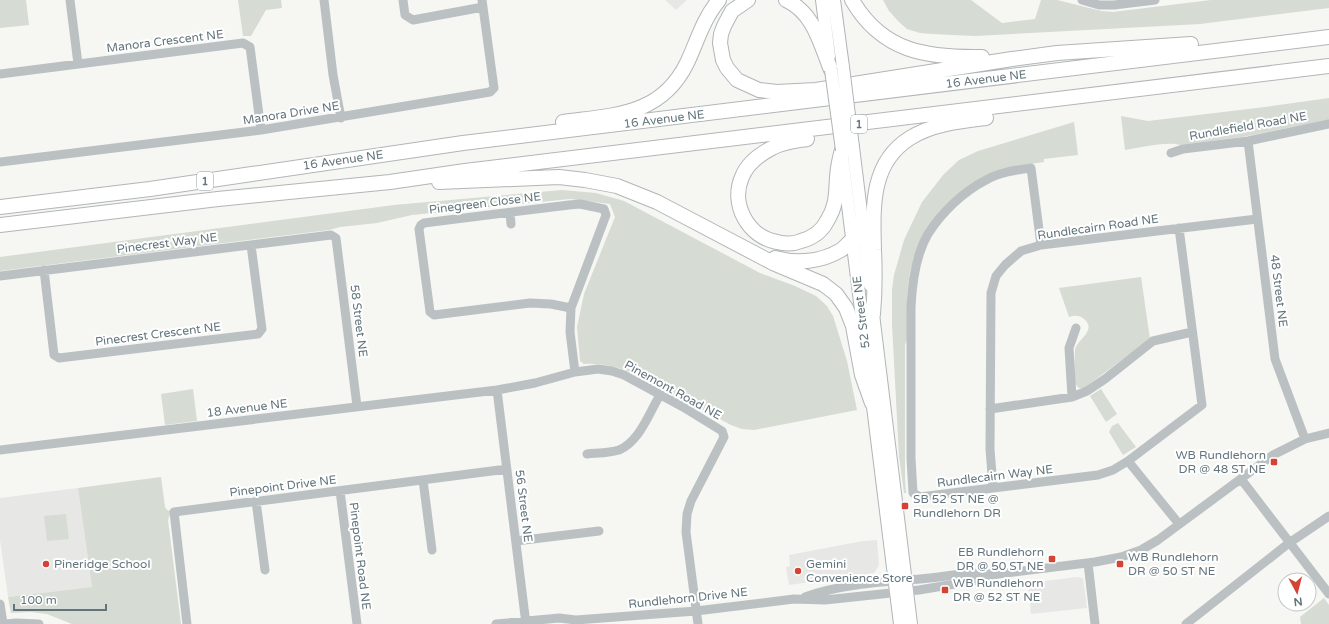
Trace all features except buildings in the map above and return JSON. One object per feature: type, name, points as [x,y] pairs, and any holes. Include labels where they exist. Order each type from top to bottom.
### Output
[{"type":"highway","points":[[410,150],[440,140],[619,114],[646,106],[664,93],[678,77],[687,62],[703,25],[711,10],[719,0]]},
{"type":"highway","points":[[748,0],[732,11],[727,18],[720,34],[721,53],[727,68],[737,80],[759,90],[777,92],[816,90],[1012,58],[1057,53],[1269,39],[1296,41]]},
{"type":"highway","points":[[786,0],[798,8],[809,19],[837,68]]},
{"type":"highway","points":[[852,0],[864,17],[878,31],[896,44],[906,48],[936,56],[1012,58]]},
{"type":"highway","name":"16 Avenue NE","points":[[0,207],[150,189],[410,150],[1329,37]]},
{"type":"highway","name":"16 Avenue NE","points":[[0,225],[218,199],[390,182],[465,171],[1329,66]]},
{"type":"highway","points":[[873,314],[875,292],[873,213],[875,192],[880,174],[887,160],[911,137],[932,128],[965,121],[1199,87],[1222,80]]},
{"type":"highway","points":[[847,149],[837,170],[837,192],[833,209],[826,223],[814,235],[790,244],[766,239],[752,230],[740,210],[739,186],[742,177],[752,162],[772,148],[790,142],[981,109]]},
{"type":"highway","points":[[390,182],[406,184],[545,177],[578,179],[600,182],[627,190],[658,202],[773,263],[830,288],[841,300],[850,317],[862,375],[872,403]]},
{"type":"highway","points":[[754,252],[786,260],[815,260],[843,249],[852,239],[855,238],[861,222]]},
{"type":"main road","name":"52 Street NE","points":[[822,0],[837,68]]},
{"type":"main road","name":"52 Street NE","points":[[834,0],[837,68],[847,149],[861,222],[873,314],[901,586],[900,624]]},
{"type":"main road","name":"52 Street NE","points":[[847,149],[852,239],[872,403],[901,586],[911,624]]},
{"type":"street","points":[[70,0],[78,64]]},
{"type":"street","points":[[324,0],[333,75],[341,118]]},
{"type":"street","points":[[403,0],[405,15],[413,20],[482,4]]},
{"type":"street","points":[[1082,0],[1099,5],[1114,5],[1155,0]]},
{"type":"street","name":"Manora Drive NE","points":[[0,162],[261,130],[341,118],[490,92],[494,88],[482,4]]},
{"type":"street","name":"Manora Crescent NE","points":[[0,74],[243,43],[250,48],[261,130]]},
{"type":"street","name":"Rundlefield Road NE","points":[[1171,153],[1183,149],[1248,141],[1329,124]]},
{"type":"street","name":"48 Street NE","points":[[1248,141],[1275,359],[1305,439]]},
{"type":"street","name":"Rundlecairn Way NE","points":[[1041,245],[1031,168],[1012,171],[987,179],[964,195],[944,212],[928,235],[918,258],[912,286],[911,458],[913,493],[920,497],[1098,475],[1113,470],[1128,461],[1202,405],[1179,228]]},
{"type":"street","name":"Pinegreen Close NE","points":[[571,308],[551,304],[530,303],[434,315],[430,312],[419,229],[421,225],[424,223],[580,204],[604,209],[606,215],[571,308],[570,332],[575,372]]},
{"type":"street","points":[[510,213],[511,224]]},
{"type":"street","name":"Rundlecairn Road NE","points":[[993,487],[990,449],[991,294],[996,276],[1005,265],[1022,251],[1041,245],[1257,219]]},
{"type":"street","name":"Pinecrest Way NE","points":[[0,276],[331,235],[336,238]]},
{"type":"street","name":"58 Street NE","points":[[336,238],[357,406]]},
{"type":"street","name":"Pinecrest Crescent NE","points":[[44,270],[54,355],[59,358],[251,335],[258,334],[262,329],[252,245]]},
{"type":"street","points":[[1072,397],[1068,348],[1076,328]]},
{"type":"street","points":[[990,409],[1072,397],[1086,391],[1105,379],[1153,341],[1192,332]]},
{"type":"street","name":"Pinemont Road NE","points":[[498,390],[575,372],[598,369],[612,371],[660,395],[722,431],[724,437],[691,501],[687,514],[686,532],[698,624]]},
{"type":"street","name":"18 Avenue NE","points":[[0,450],[498,390]]},
{"type":"street","name":"56 Street NE","points":[[498,390],[526,622]]},
{"type":"street","points":[[587,454],[618,450],[629,444],[640,430],[660,395]]},
{"type":"street","name":"Rundlehorn Drive NE","points":[[496,624],[559,618],[608,621],[802,598],[824,590],[979,580],[998,574],[1088,563],[1121,557],[1141,550],[1158,540],[1273,455],[1305,439],[1329,432]]},
{"type":"street","points":[[1128,461],[1179,524]]},
{"type":"street","name":"Pinepoint Drive NE","points":[[187,624],[174,512],[507,469]]},
{"type":"street","points":[[1241,479],[1329,594]]},
{"type":"street","points":[[423,480],[432,550]]},
{"type":"street","name":"Pinepoint Road NE","points":[[340,491],[357,624]]},
{"type":"street","points":[[256,501],[265,570]]},
{"type":"street","points":[[1186,624],[1289,543],[1329,516]]},
{"type":"street","points":[[516,541],[599,531]]},
{"type":"street","points":[[1088,563],[1095,624]]},
{"type":"street","points":[[0,604],[3,624]]},
{"type":"street","name":"Rundlehorn Drive NE","points":[[564,624],[576,620]]},
{"type":"street","points":[[6,624],[39,624]]},
{"type":"shaded area","points":[[0,0],[26,0],[29,25],[0,28]]},
{"type":"shaded area","points":[[238,0],[281,0],[282,8],[266,10],[251,36],[243,36]]},
{"type":"shaded area","points":[[665,0],[687,0],[676,10]]},
{"type":"shaded area","points":[[883,0],[971,0],[1002,23],[1035,19],[1041,0],[1057,0],[1101,11],[1113,12],[1211,0],[1329,0],[1329,8],[1200,24],[974,36],[920,33],[907,29],[889,11]]},
{"type":"shaded area","points":[[1329,98],[1329,120],[1242,137],[1180,145],[1161,144],[1125,150],[1121,116],[1148,121]]},
{"type":"shaded area","points":[[1074,122],[1078,155],[1044,159],[1044,162],[1017,166],[964,189],[914,257],[910,271],[907,295],[907,339],[905,345],[906,493],[904,493],[899,456],[892,324],[892,290],[894,275],[904,240],[922,202],[944,174],[959,160],[978,151]]},
{"type":"shaded area","points":[[562,190],[596,193],[624,201],[760,273],[795,286],[816,296],[827,306],[833,316],[847,361],[857,410],[754,430],[742,429],[731,425],[628,371],[606,365],[584,364],[580,361],[577,327],[584,294],[615,217],[610,204],[570,199],[412,215],[377,223],[340,227],[329,230],[0,271],[0,257],[394,205]]},
{"type":"shaded area","points":[[1141,277],[1150,339],[1084,388],[1079,388],[1074,381],[1075,349],[1086,334],[1089,327],[1088,323],[1079,316],[1069,317],[1059,288]]},
{"type":"shaded area","points":[[193,389],[197,421],[165,425],[161,394]]},
{"type":"shaded area","points":[[1101,389],[1117,414],[1106,422],[1090,396]]},
{"type":"shaded area","points":[[1118,423],[1136,447],[1123,455],[1109,432],[1112,426]]},
{"type":"shaded area","points":[[161,477],[165,507],[167,510],[171,511],[168,520],[181,624],[72,624],[47,614],[30,612],[11,613],[8,597],[92,587],[78,488]]},
{"type":"shaded area","name":"Pineridge School","points":[[78,488],[92,587],[8,597],[0,540],[0,498]]},
{"type":"shaded area","points":[[66,514],[69,539],[47,541],[44,516]]},
{"type":"shaded area","points":[[877,540],[879,565],[874,573],[789,585],[786,567],[790,566],[789,555],[863,541]]},
{"type":"shaded area","points":[[1077,577],[1083,578],[1087,608],[1031,614],[1028,583]]},
{"type":"shaded area","points":[[1324,598],[1329,605],[1329,624],[1301,624],[1300,617],[1306,612],[1317,612],[1317,604]]},
{"type":"place","name":"WB Rundlehorn DR @ 48 ST NE","points":[[1274,462]]},
{"type":"place","name":"SB 52 ST NE @ Rundlehorn DR","points":[[905,506]]},
{"type":"place","name":"EB Rundlehorn DR @ 50 ST NE","points":[[1052,559]]},
{"type":"place","name":"Pineridge School","points":[[46,564]]},
{"type":"place","name":"WB Rundlehorn DR @ 50 ST NE","points":[[1120,564]]},
{"type":"place","name":"Gemini Convenience Store","points":[[798,571]]},
{"type":"place","name":"WB Rundlehorn DR @ 52 ST NE","points":[[945,590]]}]
